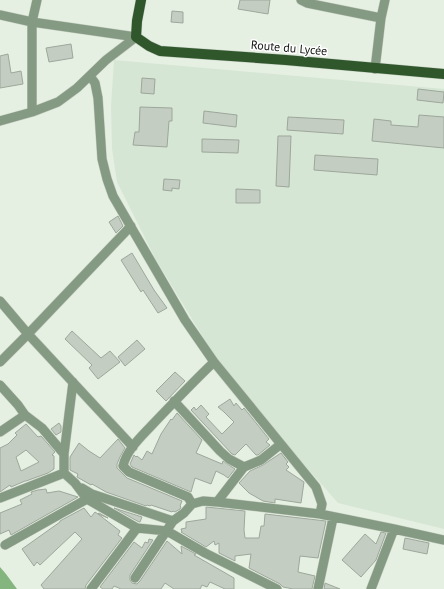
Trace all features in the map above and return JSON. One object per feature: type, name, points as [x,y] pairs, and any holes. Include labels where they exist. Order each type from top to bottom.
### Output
[{"type":"main road","points":[[136,37],[141,0]]},
{"type":"main road","name":"Route du Lycée","points":[[136,37],[149,46],[160,51],[286,60],[444,74]]},
{"type":"street","points":[[32,112],[32,22],[37,0]]},
{"type":"street","points":[[374,68],[385,0]]},
{"type":"street","points":[[305,1],[381,18]]},
{"type":"street","points":[[0,15],[32,22],[136,37]]},
{"type":"street","points":[[0,121],[32,112],[58,102],[90,76],[106,60],[136,37]]},
{"type":"street","points":[[90,76],[95,84],[98,98],[102,159],[113,196],[185,320],[214,362],[316,487],[322,504],[320,514]]},
{"type":"street","points":[[0,362],[131,226]]},
{"type":"street","points":[[1,305],[133,447]]},
{"type":"street","points":[[192,504],[188,497],[129,472],[123,466],[124,461],[133,447],[174,401],[214,362]]},
{"type":"street","points":[[64,473],[64,454],[73,382]]},
{"type":"street","points":[[0,385],[18,405],[24,415],[42,428],[64,454]]},
{"type":"street","points":[[174,401],[229,458],[244,467]]},
{"type":"street","points":[[0,432],[24,415]]},
{"type":"street","points":[[216,502],[244,467],[261,460],[281,444]]},
{"type":"street","points":[[64,473],[92,494],[173,521]]},
{"type":"street","points":[[0,498],[64,473]]},
{"type":"street","points":[[75,482],[87,499],[137,528],[167,531],[205,553],[277,589]]},
{"type":"street","points":[[4,545],[87,499]]},
{"type":"street","points":[[135,578],[173,521],[184,513],[192,504],[203,501],[320,514],[333,518],[444,540]]},
{"type":"street","points":[[318,589],[333,518]]},
{"type":"street","points":[[91,589],[137,528]]},
{"type":"street","points":[[371,589],[394,529]]},
{"type":"shaded area","points":[[114,60],[444,89],[444,529],[338,503],[234,385],[207,344],[155,258],[117,182],[112,149],[111,106]]},
{"type":"shaded area","points":[[0,567],[6,574],[17,589],[0,589]]},
{"type":"building","points":[[240,0],[270,0],[268,14],[238,9]]},
{"type":"building","points":[[172,11],[183,12],[183,23],[171,22]]},
{"type":"building","points":[[71,44],[73,58],[49,62],[46,48]]},
{"type":"building","points":[[8,54],[11,73],[21,71],[23,84],[0,88],[0,56]]},
{"type":"building","points":[[142,78],[155,79],[154,94],[141,93]]},
{"type":"building","points":[[418,89],[444,92],[443,103],[417,100]]},
{"type":"building","points":[[140,107],[172,108],[172,121],[169,121],[167,147],[133,145],[135,132],[139,132]]},
{"type":"building","points":[[204,111],[237,115],[236,127],[203,123]]},
{"type":"building","points":[[419,115],[444,117],[444,148],[372,141],[374,119],[391,121],[391,125],[418,127]]},
{"type":"building","points":[[288,117],[344,120],[343,134],[287,130]]},
{"type":"building","points":[[278,136],[291,136],[289,187],[276,186]]},
{"type":"building","points":[[202,139],[239,140],[238,153],[202,152]]},
{"type":"building","points":[[315,155],[378,159],[377,175],[314,170]]},
{"type":"building","points":[[164,179],[180,180],[179,189],[172,188],[172,191],[163,190]]},
{"type":"building","points":[[236,189],[260,190],[260,203],[236,203]]},
{"type":"building","points":[[118,216],[123,226],[116,233],[109,222]]},
{"type":"building","points":[[132,253],[154,290],[167,308],[158,313],[143,290],[141,292],[121,260]]},
{"type":"building","points":[[72,331],[101,358],[110,351],[120,362],[98,379],[89,368],[92,365],[65,339]]},
{"type":"building","points":[[137,340],[145,349],[125,366],[118,357]]},
{"type":"building","points":[[175,372],[185,381],[166,401],[156,391]]},
{"type":"building","points":[[230,399],[234,406],[236,403],[242,410],[244,408],[269,439],[266,442],[270,445],[258,455],[256,455],[246,444],[235,455],[232,454],[191,410],[194,407],[196,410],[201,405],[209,414],[206,417],[222,434],[234,422],[218,407]]},
{"type":"building","points":[[177,413],[202,440],[196,453],[222,464],[223,461],[235,469],[228,478],[216,471],[211,484],[195,478],[191,492],[132,467],[130,464],[134,455],[142,460],[147,451],[152,454],[161,434]]},
{"type":"building","points":[[59,423],[61,426],[61,432],[56,435],[51,429]]},
{"type":"building","points":[[26,424],[38,437],[41,436],[55,452],[52,455],[54,456],[54,469],[48,473],[11,487],[10,485],[0,492],[0,448],[8,444],[17,435],[15,433]],"holes":[[[26,450],[39,462],[21,471],[16,457]]]},
{"type":"building","points":[[118,439],[125,448],[117,464],[117,468],[127,478],[182,501],[180,509],[172,512],[151,505],[146,506],[106,492],[77,477],[78,474],[70,470],[70,457],[79,443],[100,458]]},
{"type":"building","points":[[281,453],[288,462],[286,464],[289,467],[286,470],[304,482],[301,503],[275,499],[275,503],[263,501],[249,493],[239,483],[250,471],[263,465]]},
{"type":"building","points":[[46,489],[47,493],[59,491],[78,497],[11,535],[9,530],[0,534],[0,513],[22,504],[20,500],[32,494],[31,492]]},
{"type":"building","points":[[206,507],[245,511],[245,538],[259,538],[261,526],[264,526],[265,514],[326,521],[318,558],[300,556],[298,572],[315,576],[312,589],[293,589],[283,587],[249,568],[251,554],[235,556],[235,561],[219,553],[219,543],[215,545],[214,541],[206,547],[181,532],[181,529],[186,528],[186,522],[206,519]]},
{"type":"building","points":[[84,508],[91,517],[95,512],[120,531],[118,535],[122,538],[86,585],[85,589],[44,589],[41,585],[82,539],[75,532],[40,565],[37,562],[34,566],[22,549],[60,521]]},
{"type":"building","points":[[114,508],[142,517],[140,522],[139,522]]},
{"type":"building","points":[[381,532],[386,533],[376,560],[361,577],[342,560],[365,534],[376,544]]},
{"type":"building","points":[[405,538],[429,543],[427,554],[403,549]]},
{"type":"building","points":[[149,539],[153,540],[130,575],[130,580],[132,583],[137,584],[140,581],[167,541],[182,554],[181,546],[234,578],[234,589],[225,589],[210,582],[207,587],[202,585],[200,589],[174,589],[165,583],[161,589],[121,589],[114,586],[112,589],[103,589],[100,587],[134,542],[142,548],[145,542],[148,543]]},
{"type":"building","points":[[325,583],[340,589],[324,589]]}]
